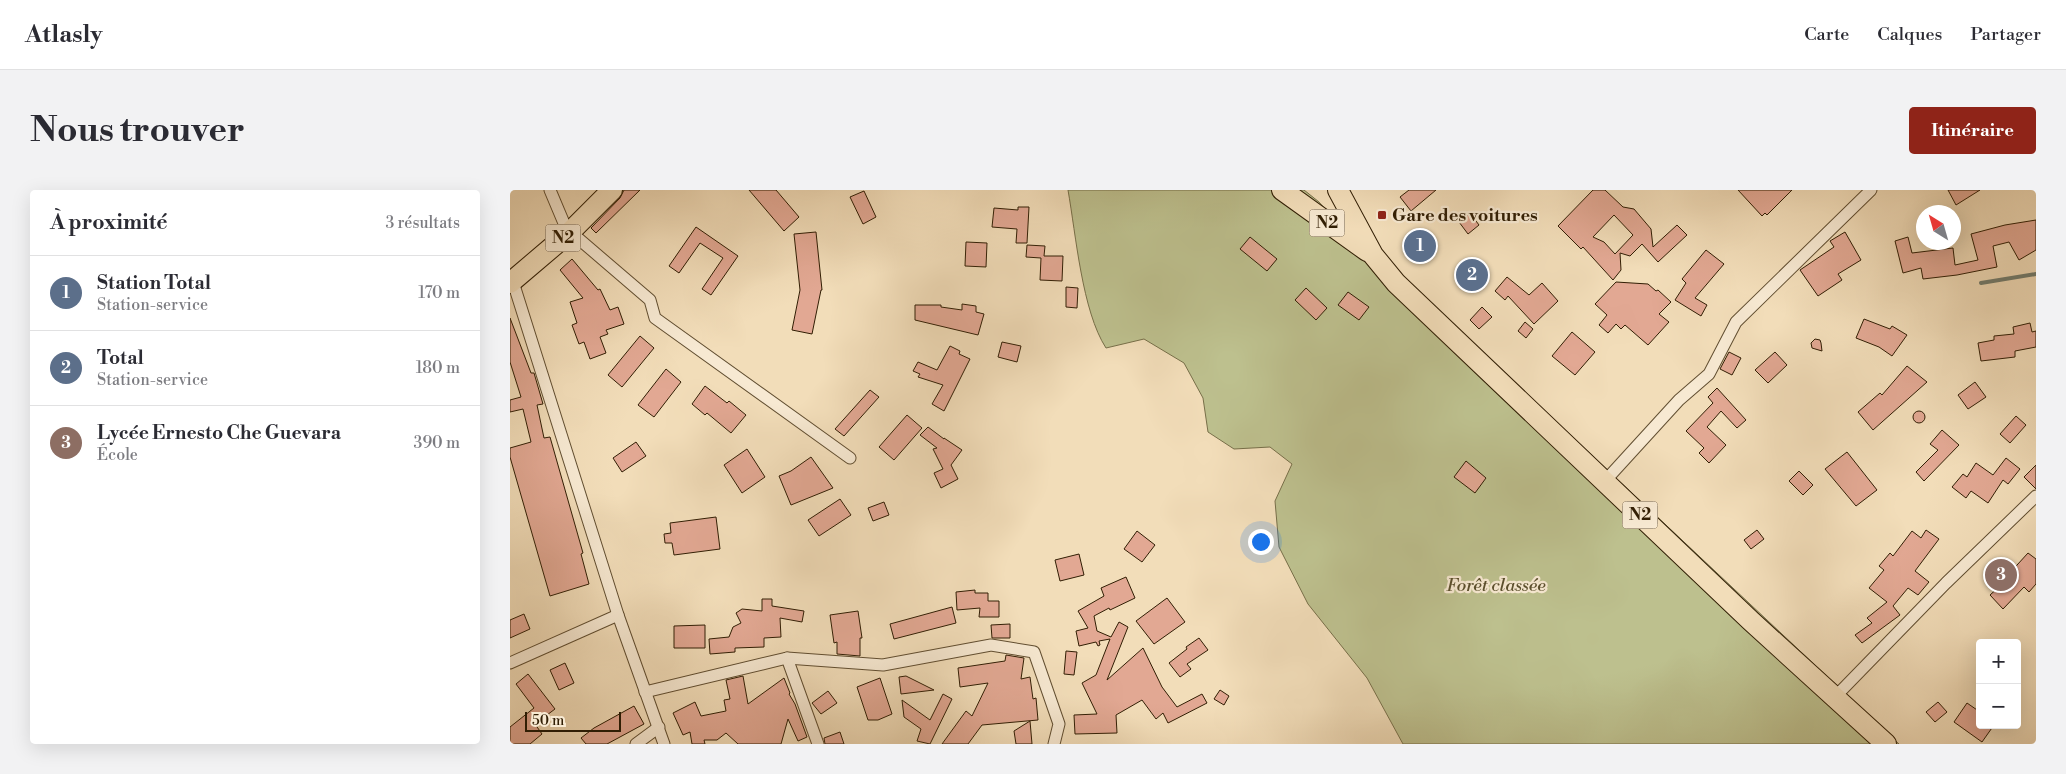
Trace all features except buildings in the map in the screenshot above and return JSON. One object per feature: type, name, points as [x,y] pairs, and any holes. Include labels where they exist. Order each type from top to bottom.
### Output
[{"type":"highway","name":"N2","points":[[511,282],[570,232],[612,190]]},
{"type":"highway","name":"N2","points":[[1282,190],[1373,255]]},
{"type":"highway","name":"N2","points":[[1338,190],[1373,255],[1396,283],[1751,621],[1886,744]]},
{"type":"street","points":[[550,190],[566,228],[650,300],[655,318],[850,458]]},
{"type":"street","points":[[1604,481],[1678,400],[1708,374],[1736,322],[1871,190]]},
{"type":"street","points":[[511,282],[618,615],[664,744]]},
{"type":"street","points":[[1835,697],[2036,496]]},
{"type":"street","points":[[510,663],[618,615]]},
{"type":"street","points":[[645,692],[788,658],[883,665],[991,645],[1034,652],[1059,724],[1054,744]]},
{"type":"street","points":[[788,658],[818,744]]},
{"type":"street","points":[[636,744],[659,727]]},
{"type":"green space","name":"Forêt classée","points":[[1068,190],[1304,190],[1319,202],[1361,249],[1386,262],[1899,744],[1403,744],[1367,678],[1308,604],[1279,547],[1275,501],[1292,464],[1270,447],[1234,449],[1208,432],[1203,398],[1184,363],[1144,339],[1106,348],[1091,314],[1086,294]]},
{"type":"waterway","points":[[1981,283],[2036,274]]},
{"type":"place","name":"Gare des voitures","points":[[1382,215]]},
{"type":"place","name":"Station Total","points":[[1420,246]]},
{"type":"place","name":"Total","points":[[1472,275]]},
{"type":"place","name":"Lycée Ernesto Che Guevara","points":[[2001,575]]}]
